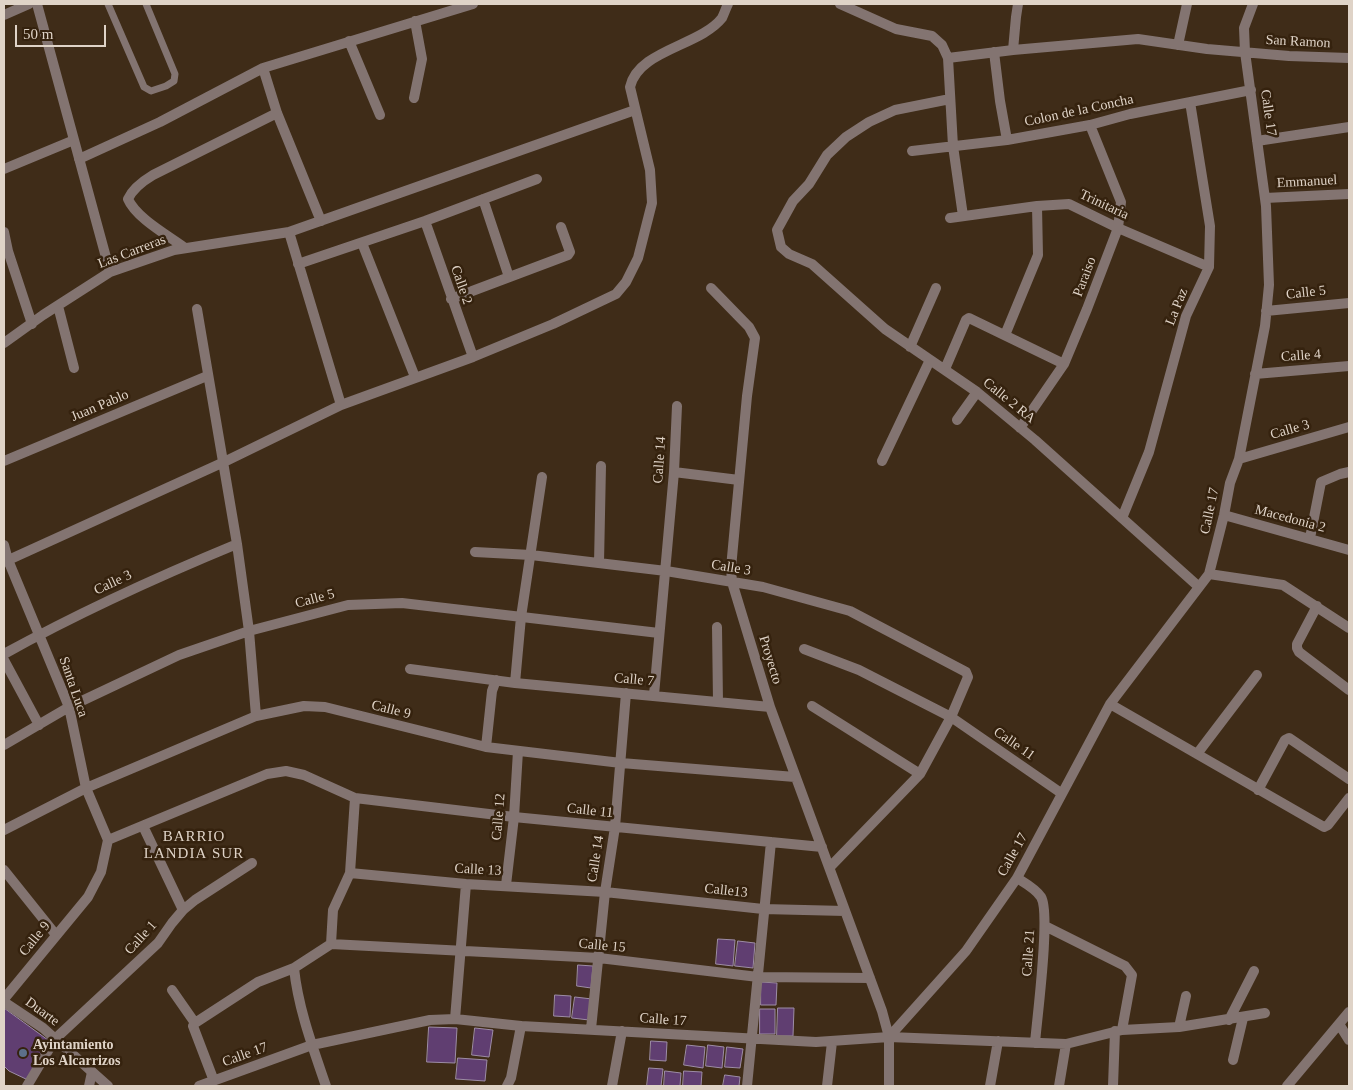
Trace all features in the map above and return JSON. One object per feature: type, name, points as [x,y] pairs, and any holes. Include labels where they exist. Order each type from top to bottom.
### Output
[{"type":"street","points":[[37,4],[110,272]]},
{"type":"street","points":[[79,159],[160,122],[263,68],[473,4]]},
{"type":"street","points":[[6,561],[224,462],[341,405],[472,357],[553,324],[616,294],[626,282],[638,258],[652,203],[650,170],[630,87],[632,78],[642,66],[710,28],[722,18],[728,4]]},
{"type":"street","points":[[840,4],[896,29],[932,36],[942,45],[948,58],[953,146],[963,216]]},
{"type":"street","points":[[1013,50],[1018,4]]},
{"type":"street","points":[[1178,45],[1187,4]]},
{"type":"street","points":[[4,15],[23,5]]},
{"type":"street","name":"Calle 17","points":[[199,1086],[312,1045],[419,1021],[455,1019],[521,1026],[752,1040],[832,1042],[890,1038],[966,951],[1017,878],[1110,704],[1209,574],[1230,483],[1238,459],[1255,374],[1269,286],[1265,198],[1244,28],[1251,5]]},
{"type":"street","points":[[414,98],[422,59],[415,21]]},
{"type":"street","name":"San Ramon","points":[[948,58],[1138,39],[1207,49],[1349,58]]},
{"type":"street","points":[[349,41],[380,115]]},
{"type":"street","points":[[994,52],[1007,140]]},
{"type":"street","points":[[263,68],[277,113],[321,221]]},
{"type":"street","name":"Colon de la Concha","points":[[912,152],[1007,140],[1090,125],[1130,114],[1251,90]]},
{"type":"street","name":"Calle 2 RA","points":[[950,99],[895,110],[869,122],[846,136],[826,155],[809,184],[793,201],[777,230],[781,247],[788,254],[812,264],[885,329],[977,392],[1199,587]]},
{"type":"street","name":"La Paz","points":[[1122,518],[1149,452],[1186,316],[1209,267],[1210,226],[1190,102]]},
{"type":"street","name":"Las Carreras","points":[[4,343],[110,272],[185,248],[289,232],[635,110]]},
{"type":"street","points":[[185,248],[146,220],[130,204],[128,199],[130,194],[153,174],[277,113]]},
{"type":"street","name":"Paraiso","points":[[1020,428],[1064,364],[1088,309],[1118,228],[1122,202],[1090,125]]},
{"type":"street","points":[[1257,141],[1349,126]]},
{"type":"street","points":[[4,169],[74,140]]},
{"type":"street","points":[[298,264],[425,221],[537,179]]},
{"type":"street","name":"Emmanuel","points":[[1265,198],[1349,194]]},
{"type":"street","points":[[483,199],[509,277]]},
{"type":"street","name":"Trinitaria","points":[[950,218],[1037,206],[1069,204],[1118,228],[1209,267]]},
{"type":"street","points":[[1005,335],[1038,256],[1037,206]]},
{"type":"street","name":"Calle 2","points":[[425,221],[472,357]]},
{"type":"street","points":[[451,299],[570,254],[561,227]]},
{"type":"street","points":[[4,232],[8,251],[32,324]]},
{"type":"street","points":[[289,232],[341,405]]},
{"type":"street","points":[[362,243],[415,377]]},
{"type":"street","name":"Proyecto","points":[[712,288],[749,327],[755,338],[739,480],[731,568],[732,582],[770,707],[882,1012],[890,1038],[889,1086]]},
{"type":"street","points":[[910,347],[936,288]]},
{"type":"street","name":"Calle 5","points":[[1266,311],[1349,303]]},
{"type":"street","points":[[58,306],[74,368]]},
{"type":"street","points":[[197,309],[237,544],[249,632],[256,716]]},
{"type":"street","points":[[944,369],[968,318],[1064,364]]},
{"type":"street","points":[[882,461],[930,360]]},
{"type":"street","name":"Calle 4","points":[[1255,374],[1349,366]]},
{"type":"street","name":"Juan Pablo","points":[[4,461],[207,376]]},
{"type":"street","points":[[957,420],[977,392]]},
{"type":"street","name":"Calle 14","points":[[654,695],[674,472],[677,406]]},
{"type":"street","name":"Calle 3","points":[[1238,459],[1349,427]]},
{"type":"street","points":[[599,563],[601,466]]},
{"type":"street","points":[[674,472],[739,480]]},
{"type":"street","points":[[1310,538],[1321,482],[1346,475]]},
{"type":"street","points":[[515,683],[522,617],[542,477]]},
{"type":"street","name":"Macedonia 2","points":[[1224,515],[1349,550]]},
{"type":"street","name":"Calle 3","points":[[4,654],[39,634],[150,580],[237,544]]},
{"type":"street","name":"Santa Luca","points":[[4,545],[6,561],[69,707],[86,788],[108,840]]},
{"type":"street","name":"Calle 3","points":[[475,552],[531,555],[666,571],[763,587],[850,611],[966,672],[968,676],[952,717]]},
{"type":"street","points":[[1209,574],[1282,585],[1318,606],[1349,628]]},
{"type":"street","name":"Calle 5","points":[[4,744],[69,707],[178,655],[249,632],[348,605],[402,604],[659,633]]},
{"type":"street","points":[[1318,606],[1297,644],[1297,648],[1299,652],[1349,690]]},
{"type":"street","points":[[718,627],[718,702]]},
{"type":"street","name":"Calle 11","points":[[804,648],[859,670],[952,717],[1061,793]]},
{"type":"street","points":[[4,660],[40,725]]},
{"type":"street","name":"Calle 7","points":[[410,669],[515,683],[770,707]]},
{"type":"street","points":[[1197,754],[1257,675]]},
{"type":"street","points":[[486,747],[492,691],[496,680]]},
{"type":"street","name":"Calle 14","points":[[591,1029],[605,892],[615,827],[626,693]]},
{"type":"street","points":[[1110,704],[1324,827],[1328,826],[1349,798]]},
{"type":"street","name":"Calle 9","points":[[4,830],[86,788],[256,716],[304,706],[325,708],[486,747],[621,763],[795,778]]},
{"type":"street","points":[[812,706],[920,774]]},
{"type":"street","points":[[830,867],[920,774],[952,717]]},
{"type":"street","points":[[1258,790],[1285,740],[1289,738],[1349,779]]},
{"type":"street","name":"Calle 12","points":[[506,885],[514,817],[518,751]]},
{"type":"street","name":"Calle 11","points":[[108,840],[267,774],[286,771],[304,775],[356,798],[514,817],[822,847]]},
{"type":"street","points":[[214,1081],[193,1030],[195,1023],[258,982],[294,968],[331,944],[333,910],[350,874],[356,798]]},
{"type":"street","points":[[143,826],[183,910]]},
{"type":"street","name":"Calle 9","points":[[4,1001],[88,897],[101,872],[108,840]]},
{"type":"street","points":[[746,1086],[771,842]]},
{"type":"street","name":"Calle 1","points":[[27,1086],[55,1039],[158,943],[183,910],[195,900],[252,863]]},
{"type":"street","points":[[4,870],[56,935]]},
{"type":"street","name":"Calle 13","points":[[350,874],[466,884],[605,892]]},
{"type":"street","name":"Calle 21","points":[[1017,878],[1042,898],[1045,926],[1035,1043]]},
{"type":"street","points":[[455,1019],[466,884]]},
{"type":"street","name":"Calle13","points":[[605,892],[763,909],[846,910]]},
{"type":"street","points":[[1045,926],[1125,966],[1132,975],[1119,1031],[1113,1086]]},
{"type":"street","name":"Calle 15","points":[[331,944],[598,958],[758,977],[870,978]]},
{"type":"street","points":[[294,968],[312,1045],[326,1086]]},
{"type":"street","points":[[1229,1020],[1254,971]]},
{"type":"street","points":[[172,990],[195,1023]]},
{"type":"street","points":[[1179,1027],[1186,996]]},
{"type":"street","name":"Duarte","points":[[4,1001],[43,1028],[108,1086]]},
{"type":"street","points":[[1287,1086],[1349,1012]]},
{"type":"street","points":[[890,1038],[1066,1044],[1119,1031],[1179,1027],[1243,1018],[1264,1013]]},
{"type":"street","points":[[1233,1060],[1243,1018]]},
{"type":"street","points":[[1339,1024],[1349,1040]]},
{"type":"street","points":[[507,1086],[511,1078],[521,1026]]},
{"type":"street","points":[[612,1086],[622,1031]]},
{"type":"street","points":[[990,1086],[998,1041]]},
{"type":"street","points":[[827,1086],[832,1042]]},
{"type":"street","points":[[1059,1086],[1066,1044]]},
{"type":"street","points":[[88,1086],[92,1072]]},
{"type":"lane","points":[[108,4],[144,87],[151,91],[174,81],[175,74],[146,4]]},
{"type":"building","points":[[718,939],[735,940],[733,966],[716,964]]},
{"type":"building","points":[[738,941],[755,943],[753,968],[735,966]]},
{"type":"building","points":[[578,965],[593,966],[591,988],[577,986]]},
{"type":"building","points":[[761,982],[777,983],[776,1005],[761,1005]]},
{"type":"building","points":[[555,995],[571,996],[570,1017],[554,1016]]},
{"type":"building","points":[[575,997],[592,999],[589,1020],[572,1018]]},
{"type":"building","name":"Ayintamiento Los Alcarrizos","points":[[4,1008],[48,1040],[28,1080],[9,1071],[4,1066]]},
{"type":"building","points":[[778,1008],[794,1008],[793,1036],[777,1036]]},
{"type":"building","points":[[760,1009],[775,1009],[775,1034],[760,1034]]},
{"type":"building","points":[[429,1027],[457,1028],[455,1063],[427,1062]]},
{"type":"building","points":[[475,1028],[493,1030],[489,1057],[472,1055]]},
{"type":"building","points":[[651,1041],[667,1042],[666,1061],[650,1060]]},
{"type":"building","points":[[687,1045],[705,1047],[703,1068],[684,1065]]},
{"type":"building","points":[[708,1045],[724,1047],[722,1068],[706,1066]]},
{"type":"building","points":[[727,1047],[743,1049],[740,1068],[725,1067]]},
{"type":"building","points":[[458,1058],[487,1060],[485,1081],[456,1079]]},
{"type":"building","points":[[649,1068],[663,1069],[661,1086],[647,1086]]},
{"type":"building","points":[[665,1071],[681,1073],[680,1086],[664,1086]]},
{"type":"building","points":[[684,1071],[702,1072],[701,1086],[683,1086]]},
{"type":"building","points":[[725,1075],[740,1077],[739,1086],[723,1086]]},
{"type":"place","name":"Ayintamiento Los Alcarrizos","points":[[23,1053]]},
{"type":"district","name":"BARRIO LANDIA SUR","points":[[194,846]]}]
